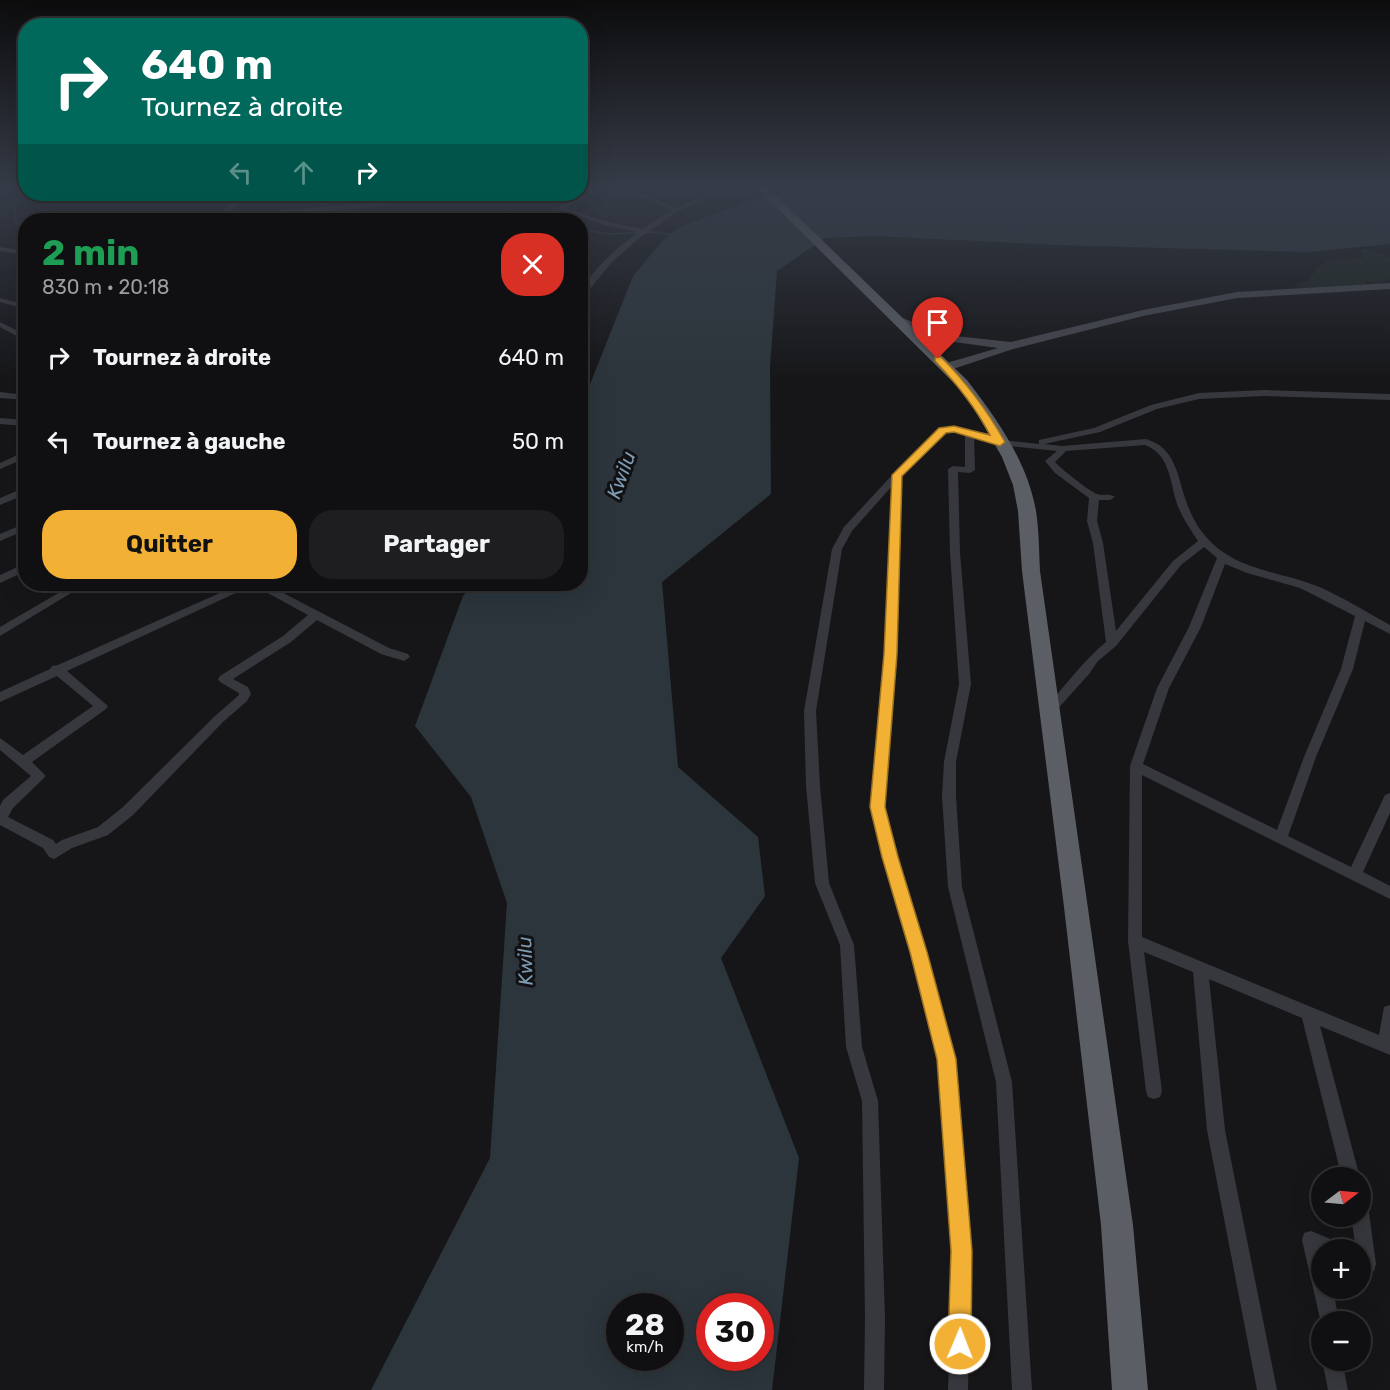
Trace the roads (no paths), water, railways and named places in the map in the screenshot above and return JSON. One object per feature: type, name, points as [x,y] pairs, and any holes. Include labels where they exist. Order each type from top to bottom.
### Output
[{"type":"highway","points":[[830,253],[962,383],[1010,443],[1010,457],[1021,485],[1027,511],[1031,571],[1117,1225],[1130,1390]]},
{"type":"main road","points":[[947,368],[993,355],[1011,346],[1143,313],[1237,295],[1390,286]]},
{"type":"main road","points":[[896,319],[944,338],[1011,346]]},
{"type":"street","points":[[588,289],[607,264],[621,253]]},
{"type":"street","points":[[0,300],[18,305]]},
{"type":"street","points":[[0,324],[18,334]]},
{"type":"street","points":[[0,337],[13,331]]},
{"type":"street","points":[[1010,443],[1068,438],[1097,430],[1154,407],[1199,396],[1288,393],[1390,398]]},
{"type":"street","points":[[0,394],[18,397]]},
{"type":"street","points":[[0,421],[18,422]]},
{"type":"street","points":[[0,427],[10,422]]},
{"type":"street","points":[[874,1390],[875,1318],[870,1101],[854,1047],[847,945],[822,883],[813,786],[810,711],[837,549],[848,529],[897,475],[943,430],[954,429],[1010,443],[1062,449],[1139,442],[1152,444],[1170,462],[1188,519],[1204,541],[1222,558],[1258,575],[1303,585],[1333,598],[1390,630]]},
{"type":"street","points":[[969,433],[970,470],[953,469],[955,552],[965,684],[950,762],[949,796],[955,887],[1004,1082],[1022,1390]]},
{"type":"street","points":[[1062,449],[1051,463],[1094,497],[1110,497]]},
{"type":"street","points":[[0,466],[18,458]]},
{"type":"street","points":[[897,475],[890,654],[878,807],[946,1059],[962,1251],[958,1390]]},
{"type":"street","points":[[0,502],[18,494]]},
{"type":"street","points":[[1094,497],[1092,521],[1098,543],[1112,643]]},
{"type":"street","points":[[0,538],[18,530]]},
{"type":"street","points":[[1050,710],[1094,658],[1112,643],[1177,563],[1204,541]]},
{"type":"street","points":[[1154,1091],[1135,941],[1136,766],[1163,688],[1195,627],[1222,558]]},
{"type":"street","points":[[0,579],[18,570]]},
{"type":"street","points":[[0,632],[69,591]]},
{"type":"street","points":[[0,697],[56,669],[232,591]]},
{"type":"street","points":[[271,591],[385,651],[404,657]]},
{"type":"street","points":[[0,743],[40,776],[8,804],[1,816],[2,820],[48,844],[54,853],[67,844],[103,831],[128,811],[219,719],[243,698],[245,694],[243,690],[224,679],[287,639],[316,615]]},
{"type":"street","points":[[1281,837],[1310,757],[1347,669],[1361,615]]},
{"type":"street","points":[[22,762],[102,706],[56,669]]},
{"type":"street","points":[[1136,766],[1390,893]]},
{"type":"street","points":[[1354,876],[1390,798]]},
{"type":"street","points":[[1135,941],[1388,1046],[1390,1013]]},
{"type":"street","points":[[1200,968],[1216,1130],[1267,1390]]},
{"type":"street","points":[[1309,1013],[1348,1167]]},
{"type":"street","points":[[1334,1371],[1338,1390]]},
{"type":"water","name":"Kwilu","points":[[652,253],[803,253],[777,271],[770,367],[771,494],[662,582],[678,767],[758,837],[765,896],[721,958],[799,1158],[772,1390],[371,1390],[490,1158],[507,903],[471,797],[415,726],[463,596],[467,591],[588,591],[588,389],[633,276]]}]
